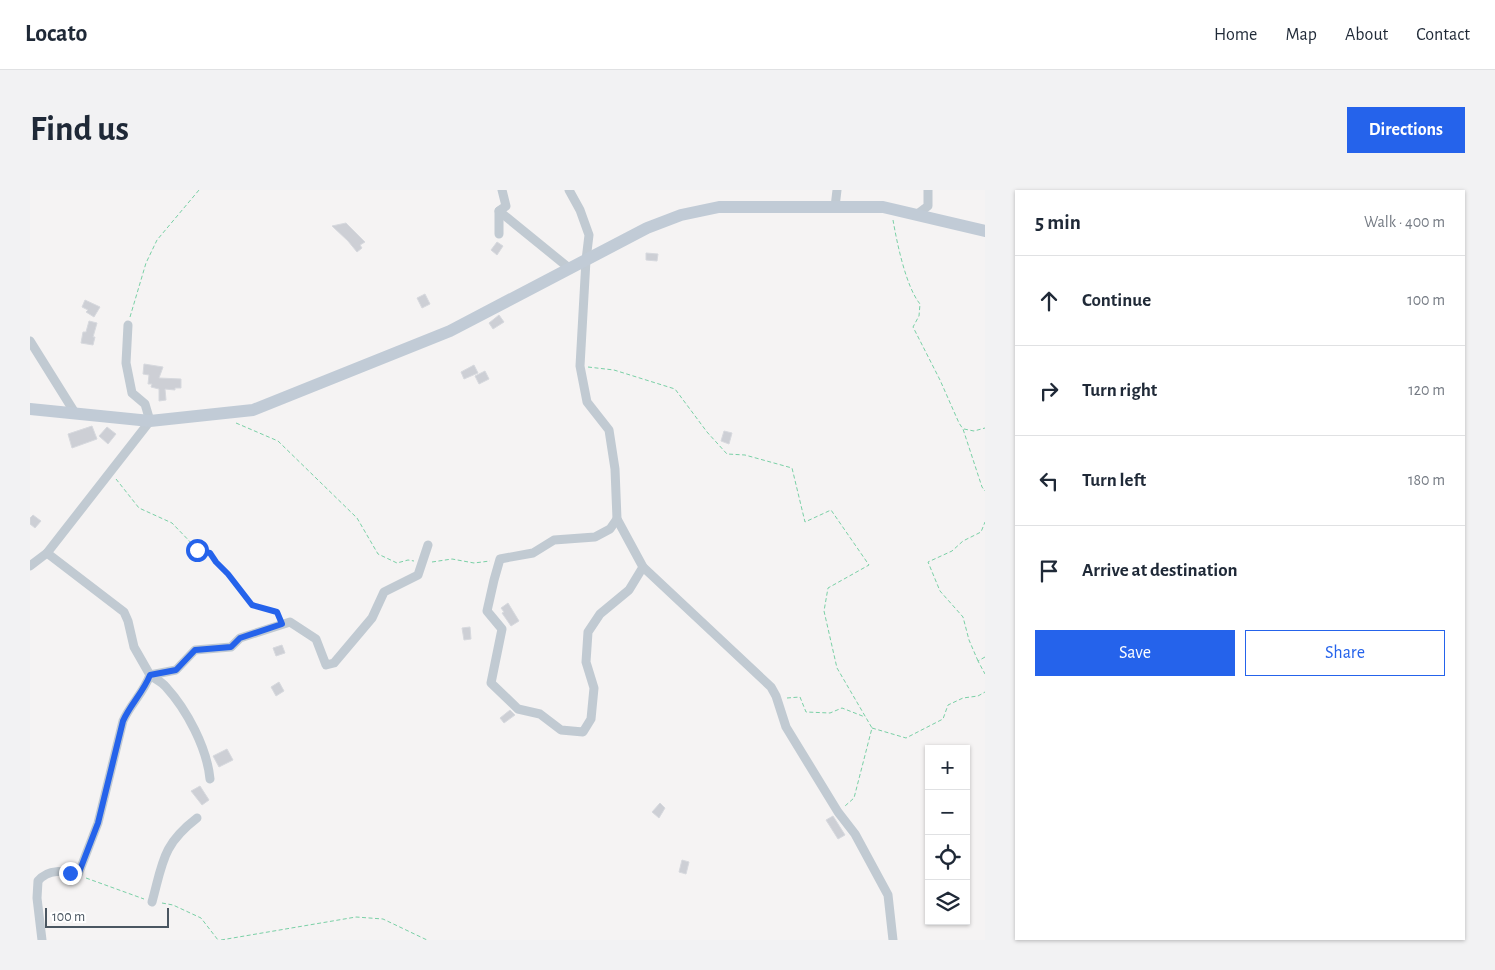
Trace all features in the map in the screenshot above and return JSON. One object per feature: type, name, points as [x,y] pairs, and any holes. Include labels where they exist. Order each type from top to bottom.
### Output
[{"type":"street","points":[[499,211],[506,206],[502,190]]},
{"type":"street","points":[[569,190],[580,210],[589,235],[580,366],[587,402],[609,430],[615,469],[617,519],[643,567],[770,687],[776,696],[786,727],[838,812],[855,834],[888,895],[893,940]]},
{"type":"street","points":[[835,207],[837,190]]},
{"type":"street","points":[[916,215],[928,206],[928,190]]},
{"type":"street","points":[[30,409],[150,421],[253,410],[450,331],[647,228],[681,214],[718,207],[883,207],[985,231]]},
{"type":"street","points":[[499,211],[499,234]]},
{"type":"street","points":[[499,211],[569,268]]},
{"type":"street","points":[[128,325],[126,363],[132,393],[145,404],[150,421]]},
{"type":"street","points":[[30,341],[75,413]]},
{"type":"street","points":[[30,566],[47,554],[150,421]]},
{"type":"street","points":[[617,519],[610,529],[595,537],[554,540],[533,552],[500,559],[487,611],[502,629],[491,684],[518,709],[540,714],[560,730],[584,732],[592,718],[594,688],[586,662],[588,632],[600,614],[629,590],[643,567]]},
{"type":"street","points":[[150,675],[176,670],[195,650],[231,647],[240,638],[290,622],[316,639],[326,665],[334,663],[372,618],[384,592],[418,575],[428,545]]},
{"type":"street","points":[[47,554],[124,612],[134,647],[150,675],[165,686],[195,729],[207,762],[210,779]]},
{"type":"street","points":[[42,940],[37,898],[38,881],[51,872],[78,875],[98,823],[123,721],[128,709],[145,686],[150,675]]},
{"type":"street","points":[[152,902],[159,870],[170,843],[181,830],[197,818]]},
{"type":"path","points":[[128,325],[144,271],[157,240],[199,190]]},
{"type":"path","points":[[894,210],[893,220],[898,247],[913,295],[920,304],[920,316],[913,327],[963,429],[985,492]]},
{"type":"path","points":[[580,366],[614,370],[675,389],[707,432],[727,454],[745,454],[792,468],[805,522],[831,510],[869,565],[828,588],[824,610],[837,668],[872,728],[906,738],[943,719],[948,705],[962,698],[978,696],[985,692]]},
{"type":"path","points":[[233,422],[278,441],[356,518],[378,554],[397,563],[408,560],[438,562],[452,559],[474,564],[500,559]]},
{"type":"path","points":[[963,429],[974,431],[985,428]]},
{"type":"path","points":[[111,470],[125,492],[139,508],[172,524],[197,550],[210,553],[252,605],[277,612],[282,624]]},
{"type":"path","points":[[985,522],[982,532],[963,541],[952,551],[928,562],[940,591],[963,617],[969,640],[985,674]]},
{"type":"path","points":[[978,661],[985,658]]},
{"type":"path","points":[[776,696],[800,697],[806,712],[830,713],[842,708],[865,717]]},
{"type":"path","points":[[838,812],[854,798],[872,728]]},
{"type":"path","points":[[221,940],[356,917],[383,919],[427,940]]},
{"type":"building","points":[[346,223],[365,242],[360,245],[362,248],[357,252],[332,226]]},
{"type":"building","points":[[497,242],[503,246],[497,255],[491,250]]},
{"type":"building","points":[[646,253],[658,254],[657,261],[646,260]]},
{"type":"building","points":[[425,294],[430,304],[422,308],[417,298]]},
{"type":"building","points":[[85,300],[100,307],[94,317],[86,312],[88,310],[82,307]]},
{"type":"building","points":[[499,315],[504,322],[493,329],[489,323]]},
{"type":"building","points":[[89,321],[97,323],[93,345],[81,343],[83,332],[86,332]]},
{"type":"building","points":[[144,364],[163,367],[159,378],[181,379],[181,388],[175,388],[175,390],[165,389],[166,400],[159,401],[159,389],[151,387],[152,384],[148,384],[149,375],[143,374]]},
{"type":"building","points":[[474,365],[478,373],[464,379],[461,372]]},
{"type":"building","points":[[485,371],[489,379],[479,384],[475,376]]},
{"type":"building","points":[[92,426],[97,439],[72,448],[68,434]]},
{"type":"building","points":[[107,427],[116,434],[108,444],[99,436]]},
{"type":"building","points":[[724,431],[732,433],[729,444],[721,441]]},
{"type":"building","points":[[33,515],[41,521],[35,528],[30,524],[30,518]]},
{"type":"building","points":[[508,603],[519,621],[511,626],[502,613],[504,612],[501,608]]},
{"type":"building","points":[[470,627],[471,639],[464,640],[462,628]]},
{"type":"building","points":[[282,645],[285,653],[276,656],[273,648]]},
{"type":"building","points":[[279,682],[284,691],[276,696],[271,687]]},
{"type":"building","points":[[510,710],[515,715],[504,723],[500,718]]},
{"type":"building","points":[[227,749],[233,760],[219,767],[213,756]]},
{"type":"building","points":[[200,786],[209,800],[202,805],[191,791]]},
{"type":"building","points":[[660,803],[665,808],[659,818],[652,812]]},
{"type":"building","points":[[833,816],[845,835],[838,839],[826,820]]},
{"type":"building","points":[[682,860],[689,862],[686,874],[679,872]]},
{"type":"route","points":[[70,873],[78,875],[98,823],[123,721],[128,709],[145,686],[150,675],[176,670],[195,650],[231,647],[240,638],[282,624],[277,612],[252,605],[210,553],[197,550]]}]
